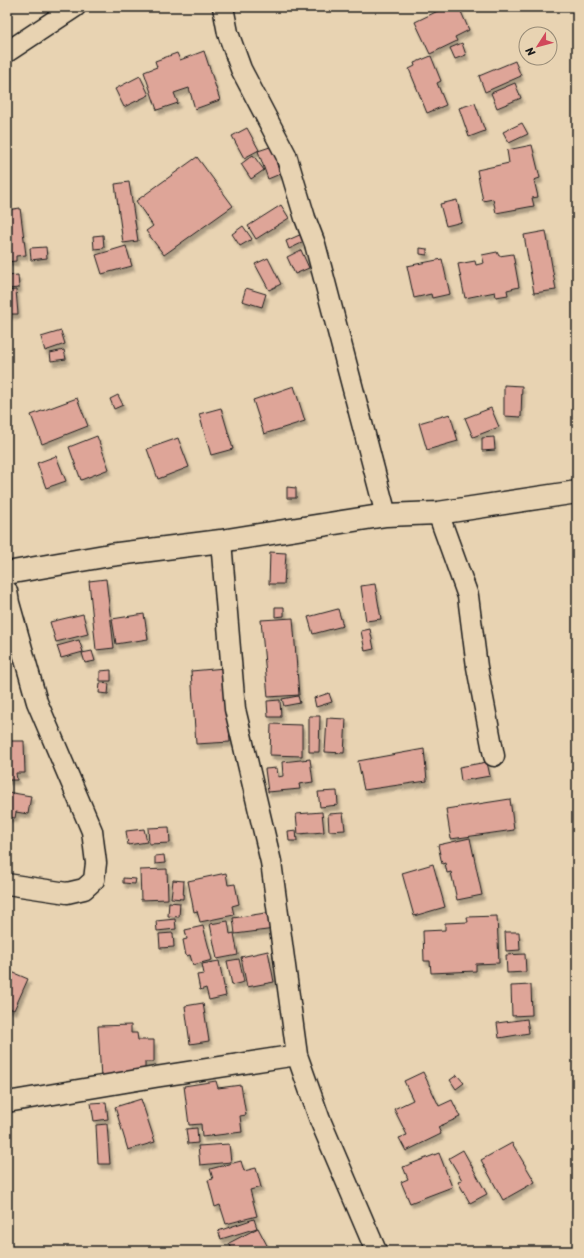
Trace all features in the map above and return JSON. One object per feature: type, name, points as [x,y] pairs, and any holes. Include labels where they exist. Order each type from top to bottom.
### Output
[{"type":"street","points":[[7,52],[75,7]]},
{"type":"street","points":[[223,7],[228,33],[241,68],[286,155],[305,218],[315,244],[386,515]]},
{"type":"street","points":[[7,573],[110,555],[221,541],[386,515],[438,514],[577,492]]},
{"type":"street","points":[[438,514],[468,596],[477,667],[494,756]]},
{"type":"street","points":[[221,541],[235,709],[271,862],[297,1055],[320,1120],[376,1251]]},
{"type":"street","points":[[7,591],[9,603],[37,702],[92,831],[96,863],[94,880],[84,889],[68,893],[7,884]]},
{"type":"street","points":[[7,1102],[297,1055]]},
{"type":"building","points":[[446,7],[459,7],[469,30],[455,37],[457,41],[430,54],[415,22]]},
{"type":"building","points":[[462,43],[466,55],[455,59],[450,48]]},
{"type":"building","points":[[204,51],[220,100],[195,109],[189,88],[174,93],[178,103],[157,110],[144,72],[157,67],[155,61],[177,53],[180,60]]},
{"type":"building","points":[[431,56],[441,81],[437,83],[446,105],[427,113],[409,69],[415,66],[414,63]]},
{"type":"building","points":[[515,61],[521,76],[485,92],[479,76]]},
{"type":"building","points":[[140,76],[149,95],[124,107],[115,89]]},
{"type":"building","points":[[515,83],[521,98],[497,108],[491,93]]},
{"type":"building","points":[[475,103],[485,131],[469,137],[459,108]]},
{"type":"building","points":[[522,123],[528,134],[509,143],[503,132]]},
{"type":"building","points":[[247,128],[259,150],[244,158],[232,136]]},
{"type":"building","points":[[276,145],[281,160],[276,161],[280,174],[268,179],[258,151]]},
{"type":"building","points":[[532,145],[540,178],[534,180],[538,197],[532,198],[534,206],[496,213],[493,199],[483,201],[477,170],[509,163],[507,150]]},
{"type":"building","points":[[253,155],[264,170],[251,179],[241,164]]},
{"type":"building","points":[[197,157],[233,206],[164,255],[146,231],[153,226],[136,201]]},
{"type":"building","points":[[129,182],[138,241],[123,243],[115,184]]},
{"type":"building","points":[[457,200],[462,222],[446,226],[440,204]]},
{"type":"building","points":[[281,205],[289,218],[256,239],[248,226]]},
{"type":"building","points":[[20,208],[26,255],[16,256],[16,261],[7,262],[7,210]]},
{"type":"building","points":[[243,226],[252,239],[240,246],[232,234]]},
{"type":"building","points":[[546,231],[556,290],[534,293],[524,235]]},
{"type":"building","points":[[304,233],[308,240],[289,249],[286,241]]},
{"type":"building","points":[[103,235],[104,248],[94,249],[93,236]]},
{"type":"building","points":[[126,246],[132,266],[102,274],[96,255]]},
{"type":"building","points":[[46,247],[47,258],[31,260],[30,248]]},
{"type":"building","points":[[420,248],[427,249],[427,255],[420,254]]},
{"type":"building","points":[[301,250],[309,268],[295,274],[287,257]]},
{"type":"building","points":[[497,252],[499,256],[513,254],[519,287],[507,290],[508,295],[496,297],[495,292],[465,298],[458,264],[475,261],[476,265],[484,263],[482,255]]},
{"type":"building","points":[[268,258],[281,284],[269,290],[255,264]]},
{"type":"building","points":[[442,259],[450,294],[432,298],[431,294],[414,298],[407,266]]},
{"type":"building","points":[[18,275],[19,288],[7,289],[7,276]]},
{"type":"building","points":[[246,288],[266,294],[262,307],[242,301]]},
{"type":"building","points":[[16,290],[18,314],[7,314],[7,291]]},
{"type":"building","points":[[61,331],[65,344],[45,351],[41,337]]},
{"type":"building","points":[[64,350],[66,359],[51,361],[50,353]]},
{"type":"building","points":[[504,385],[522,386],[521,417],[504,416]]},
{"type":"building","points":[[294,386],[305,421],[264,434],[253,400]]},
{"type":"building","points":[[118,395],[123,405],[114,409],[110,399]]},
{"type":"building","points":[[77,398],[88,426],[42,444],[31,415]]},
{"type":"building","points":[[221,408],[233,449],[211,455],[199,414]]},
{"type":"building","points":[[491,408],[499,427],[473,437],[465,418]]},
{"type":"building","points":[[450,414],[458,441],[427,450],[419,423]]},
{"type":"building","points":[[97,436],[109,469],[81,480],[69,447]]},
{"type":"building","points":[[494,437],[495,450],[482,451],[482,438]]},
{"type":"building","points":[[178,438],[189,467],[158,479],[147,449]]},
{"type":"building","points":[[56,456],[66,481],[46,488],[37,463]]},
{"type":"building","points":[[287,487],[296,488],[296,498],[287,498]]},
{"type":"building","points":[[270,552],[286,553],[284,584],[269,584]]},
{"type":"building","points":[[106,579],[114,648],[96,650],[89,581]]},
{"type":"building","points":[[375,584],[381,619],[366,621],[361,586]]},
{"type":"building","points":[[275,607],[284,607],[284,616],[275,617]]},
{"type":"building","points":[[338,609],[343,626],[313,634],[308,617]]},
{"type":"building","points":[[83,614],[88,634],[56,642],[50,622]]},
{"type":"building","points":[[144,614],[148,639],[116,644],[112,619]]},
{"type":"building","points":[[293,618],[299,695],[268,697],[261,620]]},
{"type":"building","points":[[370,629],[374,649],[365,651],[361,631]]},
{"type":"building","points":[[79,640],[83,652],[61,658],[57,646]]},
{"type":"building","points":[[92,651],[95,661],[85,663],[82,653]]},
{"type":"building","points":[[225,668],[230,742],[196,744],[191,671]]},
{"type":"building","points":[[111,670],[111,681],[100,681],[100,671]]},
{"type":"building","points":[[100,683],[109,684],[108,694],[99,693]]},
{"type":"building","points":[[329,693],[332,702],[316,707],[314,698]]},
{"type":"building","points":[[298,696],[300,703],[284,706],[282,699]]},
{"type":"building","points":[[280,700],[281,717],[268,717],[267,701]]},
{"type":"building","points":[[309,716],[320,716],[319,752],[309,752]]},
{"type":"building","points":[[327,718],[346,719],[344,753],[325,752]]},
{"type":"building","points":[[271,724],[302,725],[302,756],[270,755]]},
{"type":"building","points":[[7,741],[24,741],[25,773],[16,773],[17,780],[7,780]]},
{"type":"building","points":[[424,749],[427,781],[364,790],[358,761]]},
{"type":"building","points":[[310,759],[313,782],[299,784],[300,789],[268,792],[265,769],[277,768],[278,777],[283,776],[282,762]]},
{"type":"building","points":[[487,762],[490,776],[461,781],[459,767]]},
{"type":"building","points":[[337,791],[338,805],[320,807],[318,792]]},
{"type":"building","points":[[7,792],[31,796],[28,814],[16,812],[15,818],[7,817]]},
{"type":"building","points":[[510,799],[514,830],[451,839],[446,809]]},
{"type":"building","points":[[322,812],[324,832],[298,834],[296,814]]},
{"type":"building","points":[[343,813],[345,830],[329,831],[328,814]]},
{"type":"building","points":[[169,827],[170,843],[149,844],[148,828]]},
{"type":"building","points":[[144,829],[147,842],[128,845],[126,831]]},
{"type":"building","points":[[296,830],[297,841],[289,841],[288,831]]},
{"type":"building","points":[[470,838],[482,895],[457,900],[451,872],[447,873],[445,863],[442,864],[438,845]]},
{"type":"building","points":[[164,855],[165,863],[155,864],[155,856]]},
{"type":"building","points":[[433,864],[445,907],[414,916],[402,873]]},
{"type":"building","points":[[167,869],[168,899],[141,900],[140,870]]},
{"type":"building","points":[[226,873],[228,885],[235,884],[239,904],[232,906],[234,915],[200,922],[197,911],[194,912],[188,881]]},
{"type":"building","points":[[123,878],[136,879],[135,884],[123,883]]},
{"type":"building","points":[[173,880],[184,881],[183,899],[171,898]]},
{"type":"building","points":[[169,902],[180,903],[179,917],[168,916]]},
{"type":"building","points":[[272,912],[275,929],[235,934],[233,918]]},
{"type":"building","points":[[497,916],[499,963],[476,964],[476,971],[431,973],[430,961],[424,961],[423,931],[445,930],[445,923],[468,922],[467,917]]},
{"type":"building","points":[[175,919],[176,929],[157,931],[156,921]]},
{"type":"building","points":[[228,921],[230,934],[234,933],[238,955],[217,959],[210,924]]},
{"type":"building","points":[[203,926],[212,960],[193,965],[190,955],[186,956],[183,940],[187,939],[185,930]]},
{"type":"building","points":[[505,932],[519,932],[520,950],[506,951]]},
{"type":"building","points":[[173,933],[174,947],[160,948],[159,934]]},
{"type":"building","points":[[268,951],[274,982],[247,987],[241,957]]},
{"type":"building","points":[[525,954],[526,972],[507,973],[506,955]]},
{"type":"building","points":[[239,959],[244,982],[232,985],[227,961]]},
{"type":"building","points":[[219,961],[226,996],[209,1000],[206,988],[200,990],[197,975],[204,974],[202,964]]},
{"type":"building","points":[[7,970],[28,979],[14,1010],[7,1007]]},
{"type":"building","points":[[531,985],[532,1015],[512,1016],[511,986]]},
{"type":"building","points":[[203,1003],[209,1041],[190,1044],[185,1006]]},
{"type":"building","points":[[527,1019],[529,1033],[499,1038],[497,1023]]},
{"type":"building","points":[[131,1025],[131,1033],[137,1033],[138,1040],[154,1040],[154,1062],[145,1062],[145,1069],[138,1069],[138,1078],[101,1079],[98,1026]]},
{"type":"building","points":[[423,1072],[439,1106],[452,1100],[460,1117],[438,1127],[441,1134],[406,1151],[399,1138],[407,1135],[394,1109],[413,1100],[404,1081]]},
{"type":"building","points":[[457,1075],[464,1083],[456,1089],[450,1080]]},
{"type":"building","points":[[216,1081],[218,1088],[241,1085],[246,1115],[240,1116],[242,1132],[202,1137],[201,1124],[189,1125],[184,1086]]},
{"type":"building","points":[[141,1099],[155,1142],[128,1150],[115,1107]]},
{"type":"building","points":[[106,1102],[108,1119],[94,1121],[91,1103]]},
{"type":"building","points":[[107,1124],[110,1164],[98,1164],[96,1125]]},
{"type":"building","points":[[197,1128],[198,1143],[188,1144],[186,1129]]},
{"type":"building","points":[[512,1143],[535,1182],[503,1200],[481,1160]]},
{"type":"building","points":[[229,1144],[231,1162],[200,1165],[198,1146]]},
{"type":"building","points":[[463,1150],[487,1194],[470,1203],[458,1182],[462,1180],[449,1158]]},
{"type":"building","points":[[439,1153],[452,1187],[410,1203],[401,1182],[408,1179],[403,1167]]},
{"type":"building","points":[[241,1161],[244,1171],[256,1168],[261,1187],[250,1190],[257,1216],[226,1224],[220,1205],[215,1207],[208,1180],[213,1179],[210,1169]]},
{"type":"building","points":[[254,1219],[257,1228],[221,1239],[218,1231]]},
{"type":"building","points":[[258,1228],[270,1251],[233,1251],[229,1243]]}]
